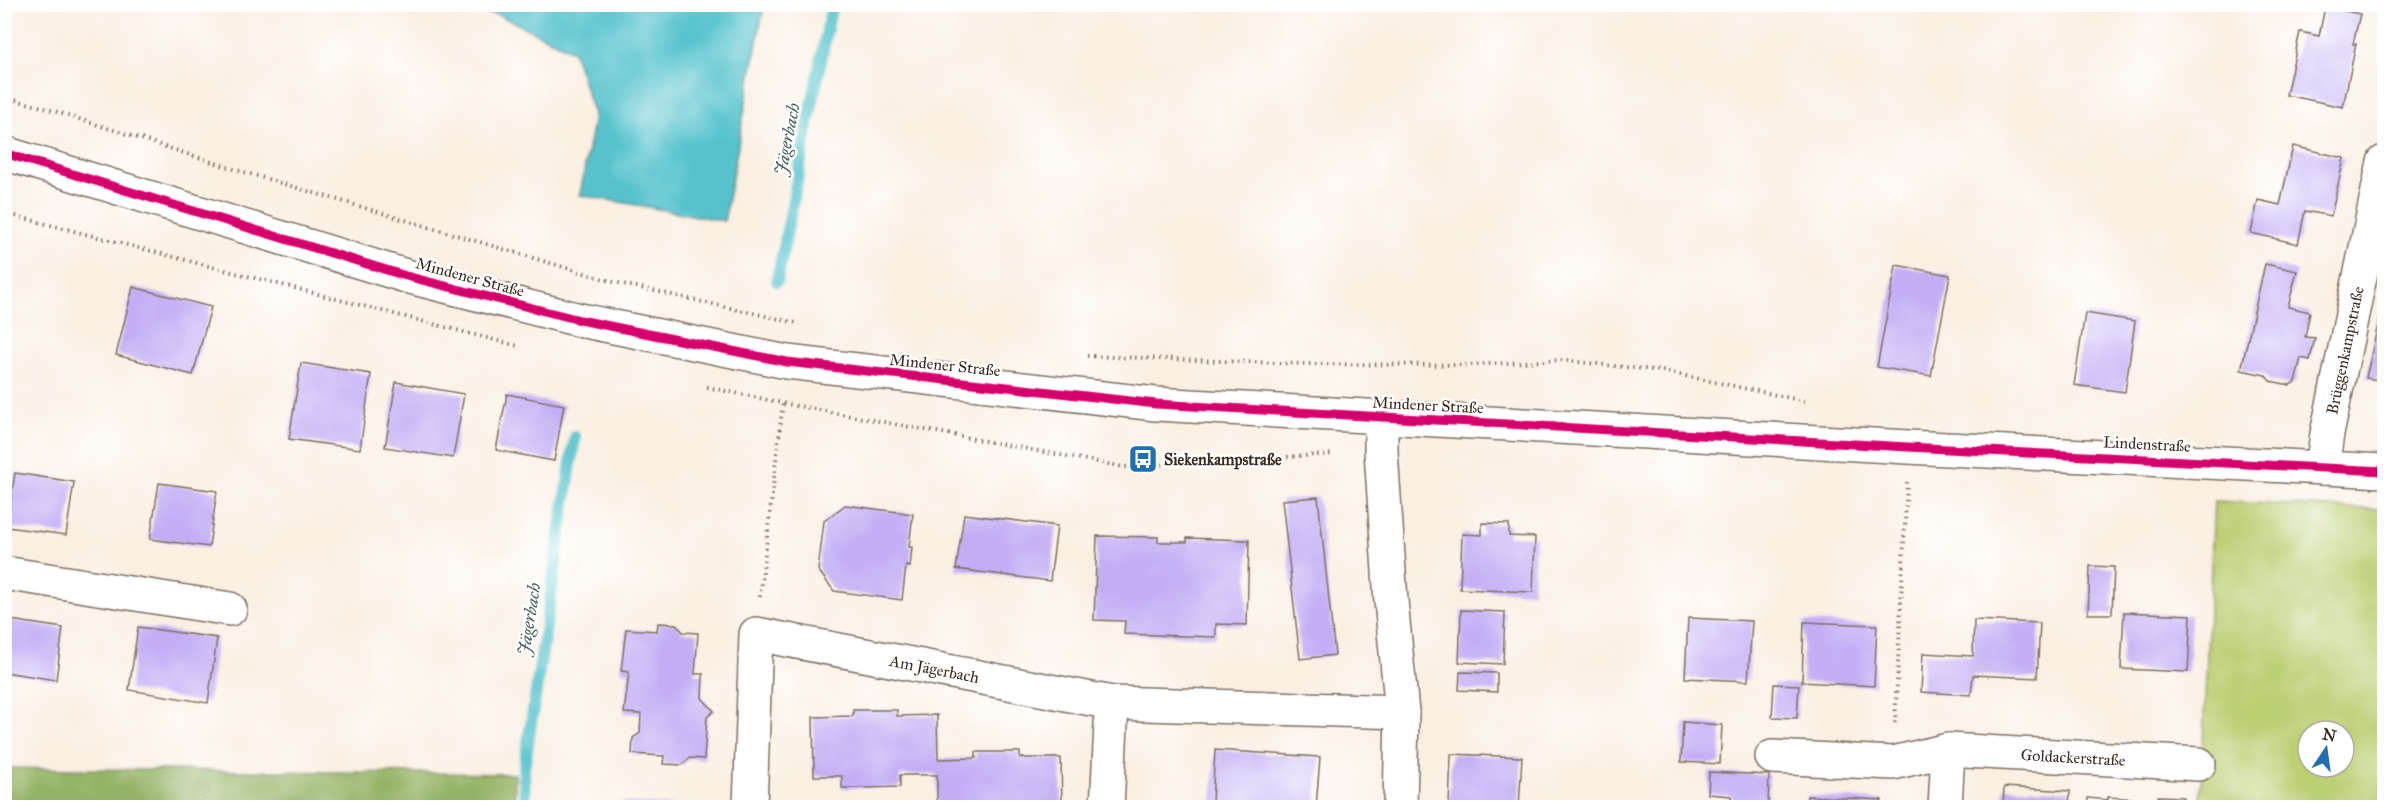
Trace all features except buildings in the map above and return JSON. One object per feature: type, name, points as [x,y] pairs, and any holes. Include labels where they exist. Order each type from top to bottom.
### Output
[{"type":"main road","name":"Mindener Straße","points":[[4,153],[406,276],[580,320],[787,362],[1156,404],[1908,447]]},
{"type":"main road","name":"Brüggenkampstraße","points":[[2322,468],[2327,434],[2385,162]]},
{"type":"main road","points":[[1381,417],[1390,601],[1402,712],[1400,807]]},
{"type":"main road","name":"Lindenstraße","points":[[1908,447],[2385,471]]},
{"type":"main road","points":[[4,573],[230,609]]},
{"type":"main road","points":[[750,807],[756,634]]},
{"type":"main road","name":"Am Jägerbach","points":[[756,634],[1112,703],[1402,712]]},
{"type":"main road","points":[[1107,807],[1112,703]]},
{"type":"main road","points":[[1945,807],[1947,750]]},
{"type":"main road","name":"Goldackerstraße","points":[[1772,757],[1893,763],[1947,750],[2199,764]]},
{"type":"path","points":[[4,97],[42,107],[237,170],[614,282],[807,324]]},
{"type":"path","points":[[1082,356],[1302,364],[1470,365],[1560,360],[1662,371],[1806,402]]},
{"type":"path","points":[[756,634],[787,362]]},
{"type":"path","points":[[1893,763],[1908,447]]},
{"type":"green space","points":[[2214,501],[2384,510],[2382,807],[2200,808]]},
{"type":"green space","points":[[5,768],[515,774],[515,807],[5,807]]},
{"type":"water","points":[[431,5],[764,5],[724,221],[580,195],[594,115],[573,51],[499,15]]},
{"type":"waterway","name":"Jägerbach","points":[[777,281],[832,4]]},
{"type":"waterway","name":"Jägerbach","points":[[525,808],[524,769],[575,437]]},
{"type":"cycle path","points":[[4,153],[406,276],[580,320],[787,362],[1156,404],[1908,447],[2384,471]]},
{"type":"place","name":"Siekenkampstraße","points":[[1143,459]]}]
